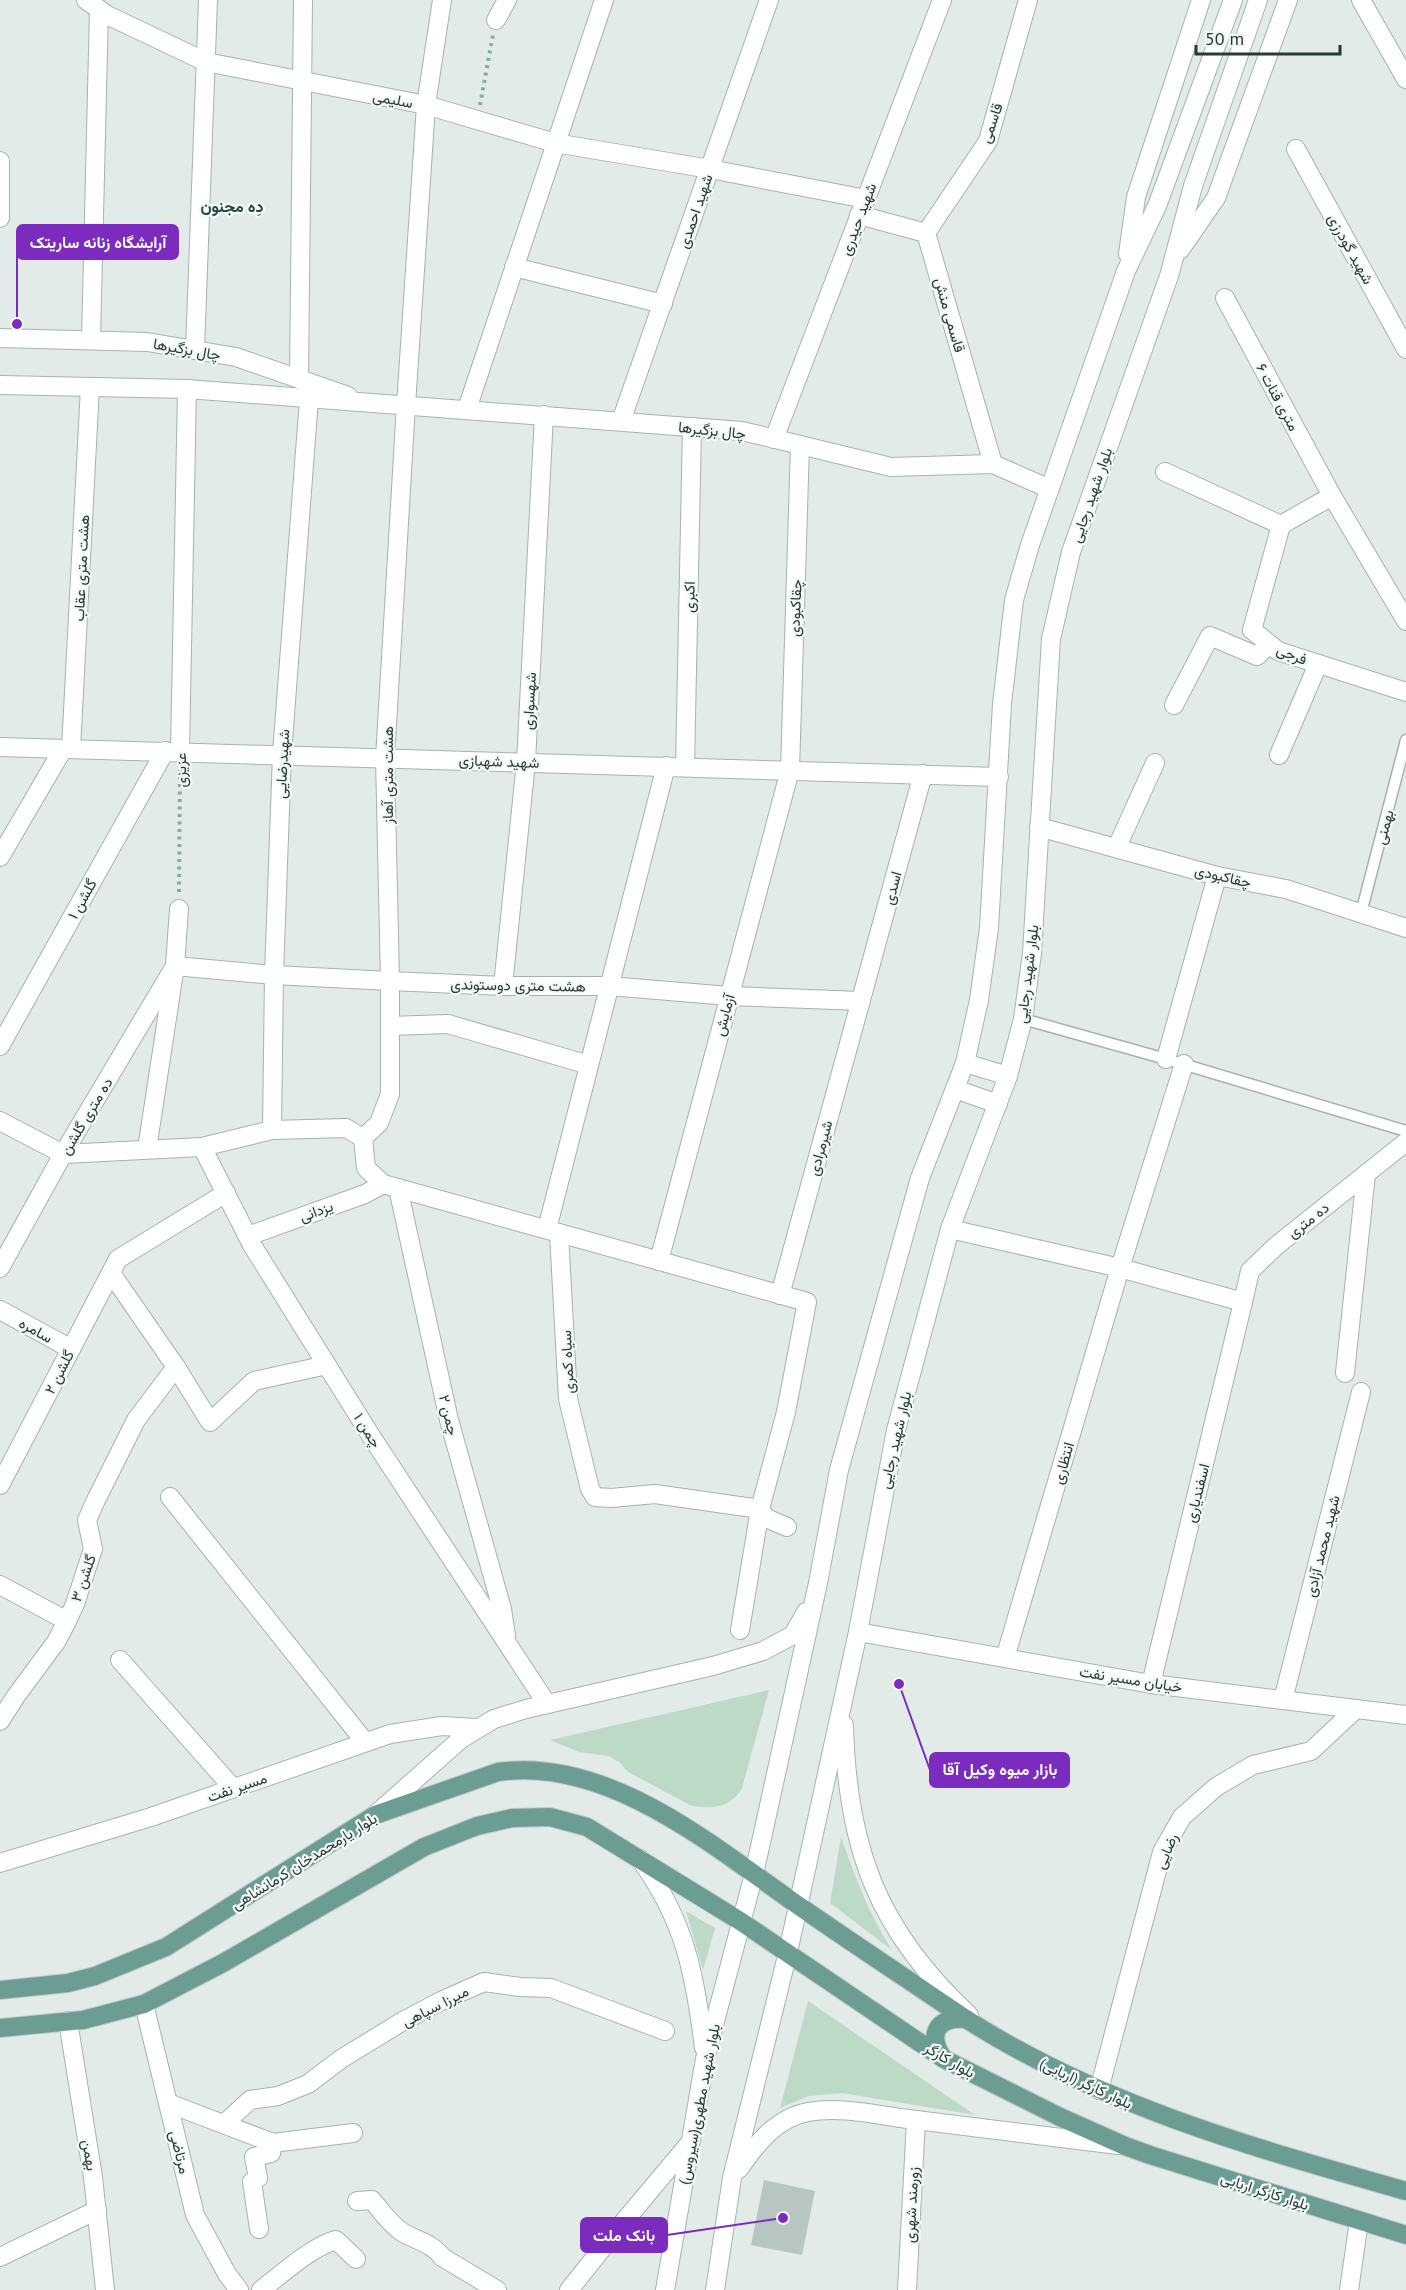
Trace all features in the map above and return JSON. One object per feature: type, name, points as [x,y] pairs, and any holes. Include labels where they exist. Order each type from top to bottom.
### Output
[{"type":"main road","name":"بلوار یارمحمدخان کرمانشاهی","points":[[0,1990],[68,1983],[95,1976],[166,1947],[375,1815],[498,1772],[516,1770],[549,1771],[584,1779],[634,1799],[686,1827],[798,1905]]},
{"type":"main road","points":[[0,2028],[82,2020],[144,2004],[223,1963],[424,1847],[477,1826],[512,1818],[550,1817],[587,1827],[788,1952]]},
{"type":"main road","name":"بلوار کارگر (اربابی)","points":[[798,1905],[1000,2041],[1100,2090],[1156,2114],[1288,2158],[1406,2192]]},
{"type":"main road","name":"بلوار کارگر","points":[[788,1952],[944,2059],[1125,2146]]},
{"type":"main road","points":[[944,2059],[935,2041],[938,2026],[950,2019],[966,2019]]},
{"type":"main road","name":"بلوار کارگر اربابی","points":[[1125,2146],[1406,2235]]},
{"type":"street","points":[[195,350],[208,0]]},
{"type":"street","points":[[299,379],[303,0]]},
{"type":"street","name":"هشت متری آهاز","points":[[363,1138],[379,1123],[390,1094],[385,758],[426,105],[442,0]]},
{"type":"street","points":[[496,20],[498,0]]},
{"type":"street","points":[[496,20],[507,0]]},
{"type":"street","points":[[467,409],[604,0]]},
{"type":"street","name":"شهید احمدی","points":[[621,421],[769,0]]},
{"type":"street","name":"شهید حیدری","points":[[774,439],[942,0]]},
{"type":"street","name":"قاسمی","points":[[926,233],[988,141],[1028,0]]},
{"type":"street","points":[[1126,271],[1136,197],[1201,0]]},
{"type":"street","points":[[740,1921],[754,1874],[818,1583],[839,1470],[920,1178],[965,1063],[979,1000],[989,928],[1002,704],[1014,600],[1126,271],[1158,206],[1233,0]]},
{"type":"street","name":"بلوار شهید رجایی","points":[[788,1952],[858,1632],[896,1430],[950,1228],[1008,1076],[1023,1019],[1032,953],[1051,639],[1060,594],[1085,510],[1174,259],[1193,186],[1258,0]]},
{"type":"street","points":[[1174,259],[1216,198],[1288,0]]},
{"type":"street","points":[[1361,0],[1406,79]]},
{"type":"street","points":[[91,340],[92,5]]},
{"type":"street","name":"سلیمی","points":[[92,5],[107,15],[206,62],[426,105],[555,143],[710,169],[862,207]]},
{"type":"street","name":"شهید گودرزی","points":[[1296,149],[1406,349]]},
{"type":"street","points":[[0,161],[0,218]]},
{"type":"street","points":[[862,207],[926,233]]},
{"type":"street","name":"قاسمی منش","points":[[926,233],[993,464]]},
{"type":"street","points":[[514,267],[663,304]]},
{"type":"street","name":"۶ متری قنات","points":[[1225,298],[1332,496],[1406,621]]},
{"type":"street","name":"چال بزگیرها","points":[[0,338],[147,342],[236,357],[367,402]]},
{"type":"street","name":"چال بزگیرها","points":[[0,386],[187,389],[742,431],[891,467],[993,464],[1050,489]]},
{"type":"street","name":"هشت متری عقاب","points":[[67,749],[90,387]]},
{"type":"street","name":"عزیزی","points":[[172,751],[187,389]]},
{"type":"street","name":"شهیدرضایی","points":[[272,1130],[274,975],[282,754],[309,399]]},
{"type":"street","name":"شهسواری","points":[[503,986],[526,762],[544,415]]},
{"type":"street","name":"اکبری","points":[[686,767],[692,427]]},
{"type":"street","name":"چقاکبودی","points":[[790,770],[800,445]]},
{"type":"street","points":[[1165,472],[1281,525],[1332,496]]},
{"type":"street","name":"فرجی","points":[[1281,525],[1252,630],[1278,651],[1406,692]]},
{"type":"street","points":[[1174,705],[1210,636],[1257,656],[1269,644]]},
{"type":"street","points":[[1279,755],[1318,664]]},
{"type":"street","name":"شهید شهبازی","points":[[0,747],[999,777]]},
{"type":"street","points":[[0,857],[67,749]]},
{"type":"street","name":"گلشن ۱","points":[[0,1046],[172,751]]},
{"type":"street","points":[[1117,847],[1155,763]]},
{"type":"street","name":"سیاه کمری","points":[[666,766],[589,1065],[553,1231],[568,1399],[590,1490],[595,1497],[655,1494],[760,1509]]},
{"type":"street","name":"آزمایش","points":[[659,1261],[790,770]]},
{"type":"street","name":"اسدی","points":[[861,1001],[923,774]]},
{"type":"street","name":"چقاکبودی","points":[[1039,827],[1217,876],[1286,889],[1406,927]]},
{"type":"street","name":"انتظاری","points":[[1005,1658],[1120,1268],[1175,1062],[1217,876]]},
{"type":"street","points":[[147,1149],[175,966],[179,909]]},
{"type":"street","name":"هشت متری دوستوندی","points":[[175,966],[274,975],[390,981],[503,986],[609,986],[729,996],[861,1001]]},
{"type":"street","name":"ده متری گلشن","points":[[0,1268],[63,1154],[175,966]]},
{"type":"street","name":"شیرمرادی","points":[[780,1294],[861,1001]]},
{"type":"street","points":[[390,1026],[448,1024],[589,1065]]},
{"type":"street","points":[[965,1063],[1008,1076]]},
{"type":"street","points":[[956,1089],[998,1104]]},
{"type":"street","points":[[0,1121],[63,1154],[202,1147],[272,1130],[346,1128],[363,1138],[366,1168],[390,1186],[807,1302],[786,1412],[760,1509],[740,1630]]},
{"type":"street","name":"ده متری","points":[[1235,1299],[1250,1271],[1276,1246],[1406,1142]]},
{"type":"street","name":"چمن ۱","points":[[202,1147],[248,1236],[327,1365],[547,1704]]},
{"type":"street","points":[[1345,1373],[1366,1174]]},
{"type":"street","name":"یزدانی","points":[[248,1236],[390,1186]]},
{"type":"street","name":"چمن ۲","points":[[390,1186],[449,1420],[502,1609],[507,1641]]},
{"type":"street","points":[[226,1193],[115,1266],[210,1422],[254,1381],[327,1365]]},
{"type":"street","points":[[950,1228],[1120,1268],[1235,1299]]},
{"type":"street","name":"گلشن ۲","points":[[0,1485],[5,1462],[71,1349],[115,1266]]},
{"type":"street","name":"اسفندیاری","points":[[1151,1684],[1235,1299]]},
{"type":"street","name":"سامره","points":[[0,1310],[71,1349]]},
{"type":"street","name":"گلشن ۳","points":[[0,1722],[16,1696],[56,1642],[67,1621],[93,1549],[87,1520],[136,1420],[176,1367]]},
{"type":"street","name":"شهید محمد آزادی","points":[[1283,1700],[1361,1392]]},
{"type":"street","points":[[170,1497],[365,1742]]},
{"type":"street","points":[[760,1509],[766,1518],[787,1527]]},
{"type":"street","points":[[375,1815],[438,1758],[476,1728],[509,1714],[713,1666],[778,1644],[793,1635],[802,1622],[818,1583]]},
{"type":"street","points":[[0,1585],[67,1621]]},
{"type":"street","name":"خیابان مسیر نفت","points":[[858,1632],[1151,1684],[1406,1715]]},
{"type":"street","points":[[120,1660],[234,1788]]},
{"type":"street","points":[[844,1697],[846,1765],[854,1822],[867,1867],[885,1910],[906,1946],[930,1976],[968,2014],[1000,2041]]},
{"type":"street","name":"رضایی","points":[[1100,2090],[1162,1852],[1182,1817],[1216,1787],[1253,1766],[1311,1751],[1356,1708]]},
{"type":"street","name":"مسیر نفت","points":[[0,1863],[151,1817],[365,1742],[414,1729],[442,1726],[476,1728]]},
{"type":"street","points":[[640,1859],[663,1892],[681,1933],[691,1966],[705,2059]]},
{"type":"street","name":"بلوار شهید مطهری(سیروس)","points":[[665,2290],[705,2059],[740,1921]]},
{"type":"street","points":[[714,2290],[732,2178],[788,1952]]},
{"type":"street","name":"میرزا سپاهی","points":[[225,2123],[250,2100],[278,2096],[308,2084],[341,2059],[404,2021],[484,1982],[551,1988],[665,2031]]},
{"type":"street","name":"مرتاضی","points":[[144,2004],[195,2215],[227,2274],[239,2290]]},
{"type":"street","name":"بهمن","points":[[68,2021],[93,2177],[105,2290]]},
{"type":"street","points":[[168,2103],[273,2143],[353,2133]]},
{"type":"street","points":[[732,2178],[754,2146],[772,2129],[790,2118],[808,2112],[854,2113],[1125,2146]]},
{"type":"street","name":"زورمند شهری","points":[[907,2290],[916,2120]]},
{"type":"street","points":[[259,2229],[252,2182],[258,2178],[254,2157],[271,2153],[273,2143]]},
{"type":"street","points":[[569,2290],[690,2143]]},
{"type":"street","points":[[357,2201],[372,2200],[389,2222],[403,2233],[438,2250],[442,2257],[497,2290]]},
{"type":"street","points":[[0,2257],[97,2210]]},
{"type":"street","points":[[1349,2290],[1359,2221]]},
{"type":"street","points":[[261,2290],[297,2263],[336,2240],[356,2259]]},
{"type":"lane","name":"بهمنی","points":[[1361,913],[1406,741]]},
{"type":"lane","points":[[1023,1019],[1406,1131]]},
{"type":"path","points":[[477,120],[496,20]]},
{"type":"path","name":"عزیزی","points":[[172,751],[179,909]]},
{"type":"green space","points":[[769,1690],[742,1788],[732,1800],[720,1806],[690,1805],[628,1772],[619,1762],[609,1756],[579,1752],[550,1740]]},
{"type":"green space","points":[[841,1837],[863,1895],[892,1950],[830,1903]]},
{"type":"green space","points":[[686,1911],[715,1928],[703,1970]]},
{"type":"green space","points":[[808,2001],[975,2115],[842,2093],[809,2096],[780,2108]]},
{"type":"building","points":[[764,2180],[815,2191],[802,2255],[751,2245]]},
{"type":"place","name":"آرایشگاه زنانه ساریتک","points":[[17,324]]},
{"type":"place","name":"بازار میوه وکیل آقا","points":[[899,1684]]},
{"type":"place","name":"بانک ملت","points":[[783,2218]]},
{"type":"district","name":"دِه مجنون","points":[[232,206]]}]
